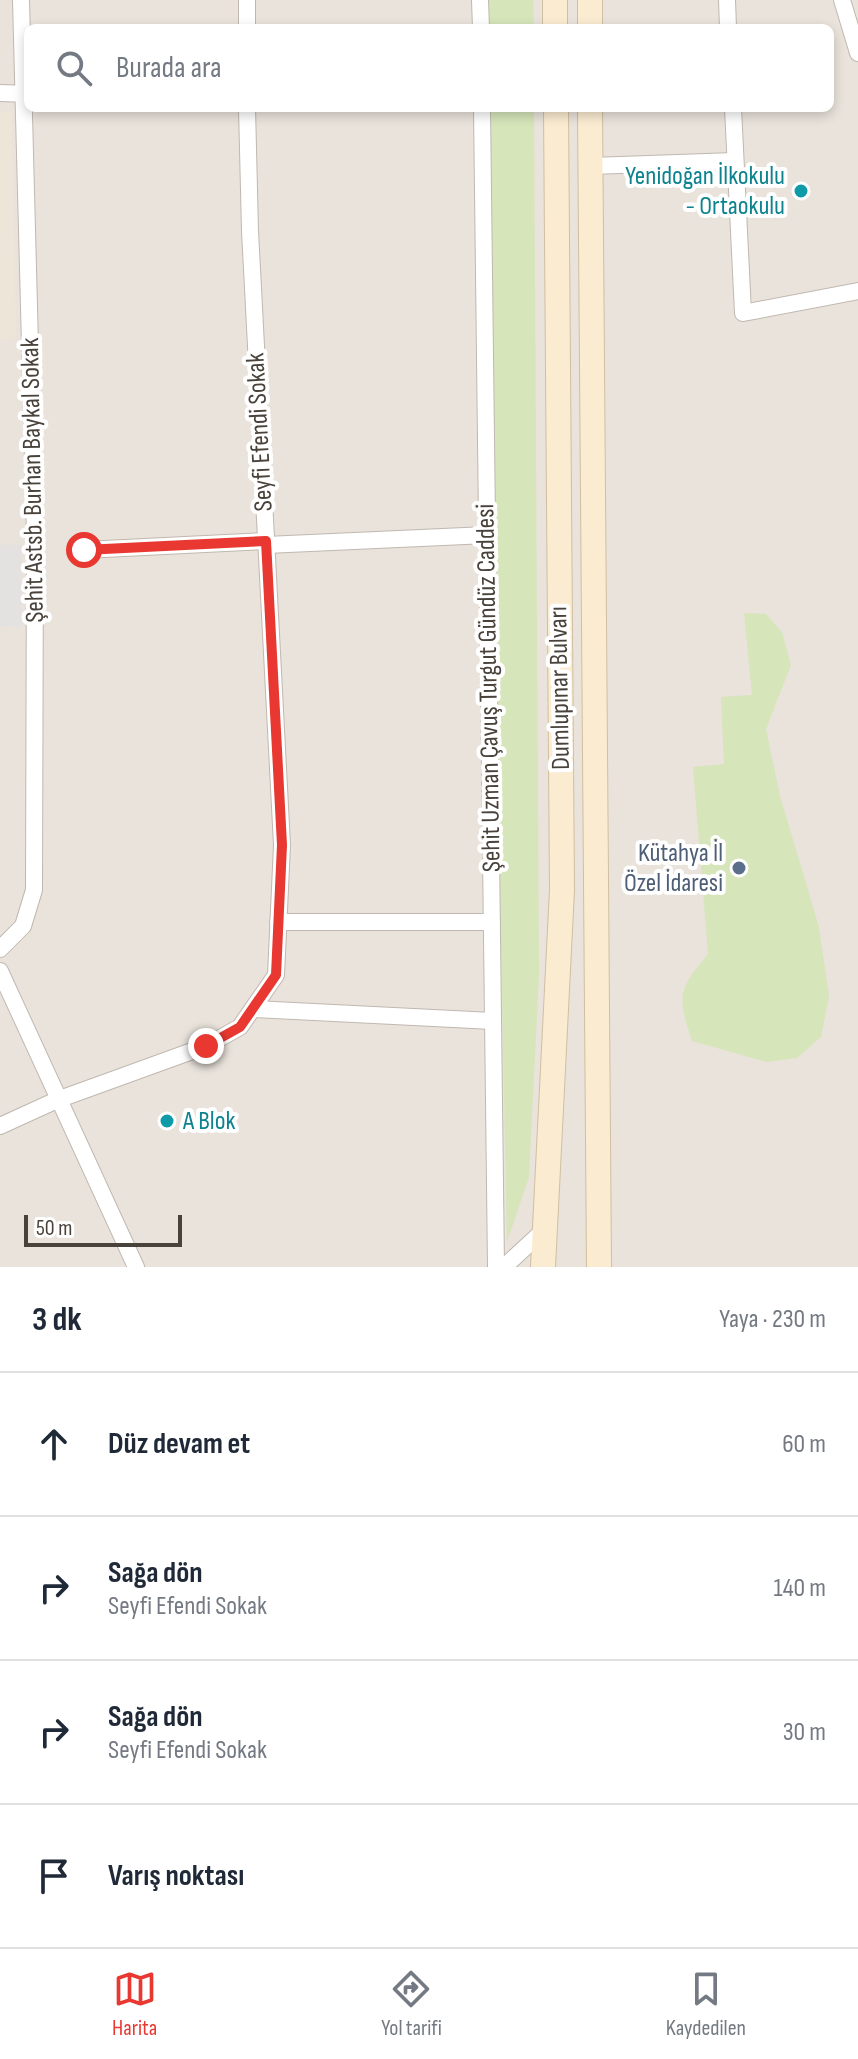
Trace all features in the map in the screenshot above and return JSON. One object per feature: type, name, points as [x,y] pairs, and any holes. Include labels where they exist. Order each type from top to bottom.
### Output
[{"type":"main road","points":[[555,0],[555,24]]},
{"type":"main road","points":[[590,0],[590,24]]},
{"type":"main road","name":"Dumlupınar Bulvarı","points":[[543,1267],[562,890],[556,112]]},
{"type":"main road","name":"Dumlupınar Bulvarı","points":[[590,112],[599,1267]]},
{"type":"street","name":"Şehit Astsb. Burhan Baykal Sokak","points":[[21,0],[24,47]]},
{"type":"street","points":[[247,0],[247,24]]},
{"type":"street","points":[[480,0],[481,24]]},
{"type":"street","points":[[727,0],[728,24]]},
{"type":"street","points":[[842,0],[853,22],[858,53]]},
{"type":"street","points":[[0,93],[24,94]]},
{"type":"street","name":"Şehit Astsb. Burhan Baykal Sokak","points":[[0,949],[23,926],[34,890],[35,537],[27,112]]},
{"type":"street","name":"Seyfi Efendi Sokak","points":[[0,1126],[57,1100],[206,1046],[240,1027],[276,975],[282,845],[250,231],[247,112]]},
{"type":"street","name":"Şehit Uzman Çavuş Turgut Gündüz Caddesi","points":[[482,112],[496,1267]]},
{"type":"street","points":[[733,112],[743,313],[858,291]]},
{"type":"street","points":[[591,166],[735,161]]},
{"type":"street","points":[[84,550],[487,535]]},
{"type":"street","points":[[278,922],[492,922]]},
{"type":"street","points":[[0,971],[136,1267]]},
{"type":"street","points":[[253,1009],[493,1021]]},
{"type":"street","points":[[504,1267],[544,1230]]},
{"type":"shaded area","points":[[0,0],[858,0],[858,1267],[0,1267]]},
{"type":"shaded area","points":[[0,112],[12,112],[16,339],[0,340]]},
{"type":"shaded area","points":[[21,544],[21,626],[0,627],[0,545]]},
{"type":"green space","points":[[482,0],[533,0],[534,24],[482,24]]},
{"type":"green space","points":[[484,112],[534,112],[539,976],[529,1177],[507,1242]]},
{"type":"green space","points":[[744,613],[766,614],[782,632],[791,665],[766,729],[780,796],[819,927],[829,996],[821,1037],[797,1058],[767,1062],[692,1041],[683,1003],[686,985],[708,954],[693,767],[724,764],[721,697],[752,695]]},
{"type":"place","name":"Yenidoğan İlkokulu - Ortaokulu","points":[[801,191]]},
{"type":"place","name":"Kütahya İl Özel İdaresi","points":[[739,868]]},
{"type":"place","name":"A Blok","points":[[167,1121]]},
{"type":"route","points":[[84,550],[266,541],[282,845],[276,975],[240,1027],[206,1046]]}]
